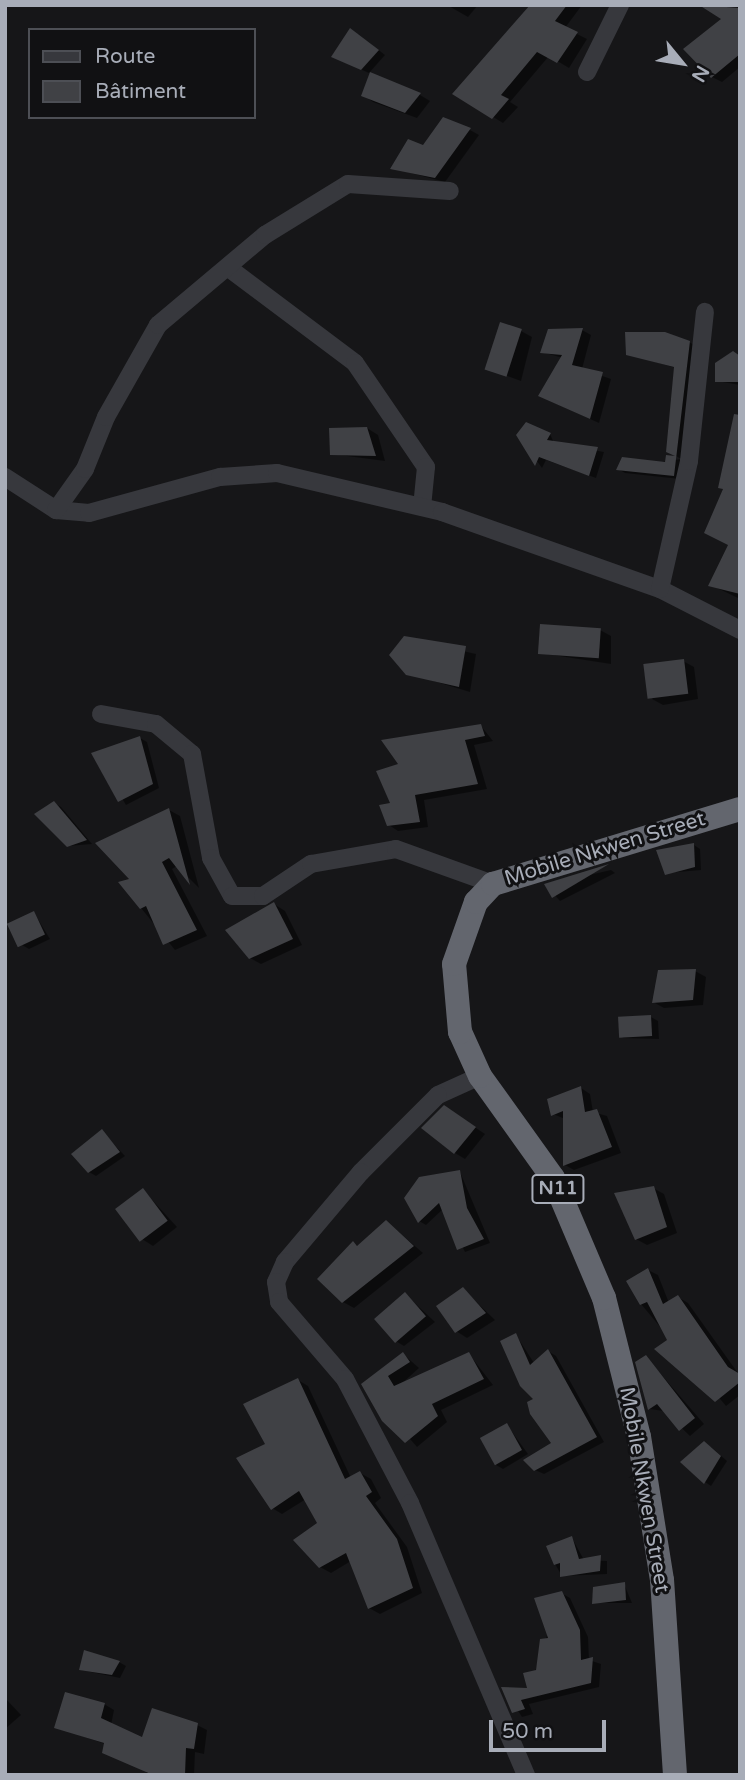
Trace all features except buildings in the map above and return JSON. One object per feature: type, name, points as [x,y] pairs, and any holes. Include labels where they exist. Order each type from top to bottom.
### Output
[{"type":"highway","name":"Mobile Nkwen Street","points":[[675,1775],[662,1580],[639,1437],[604,1298],[553,1178],[480,1076],[460,1032],[454,964],[476,902],[493,884],[740,809]]},
{"type":"street","points":[[587,72],[620,5]]},
{"type":"street","points":[[57,510],[85,469],[106,417],[158,325],[230,269],[265,235],[348,184],[450,191]]},
{"type":"street","points":[[230,269],[355,363],[426,467],[422,507]]},
{"type":"street","points":[[660,589],[689,461],[705,312]]},
{"type":"street","points":[[5,477],[57,510],[89,513],[239,474],[277,473],[422,507],[660,589],[740,631]]},
{"type":"street","points":[[101,714],[156,724],[192,754],[211,858],[232,896],[262,896],[311,864],[396,849],[493,884]]},
{"type":"street","points":[[480,1076],[438,1095],[360,1172],[285,1262],[276,1282],[279,1302],[345,1378],[410,1503],[526,1775]]}]
